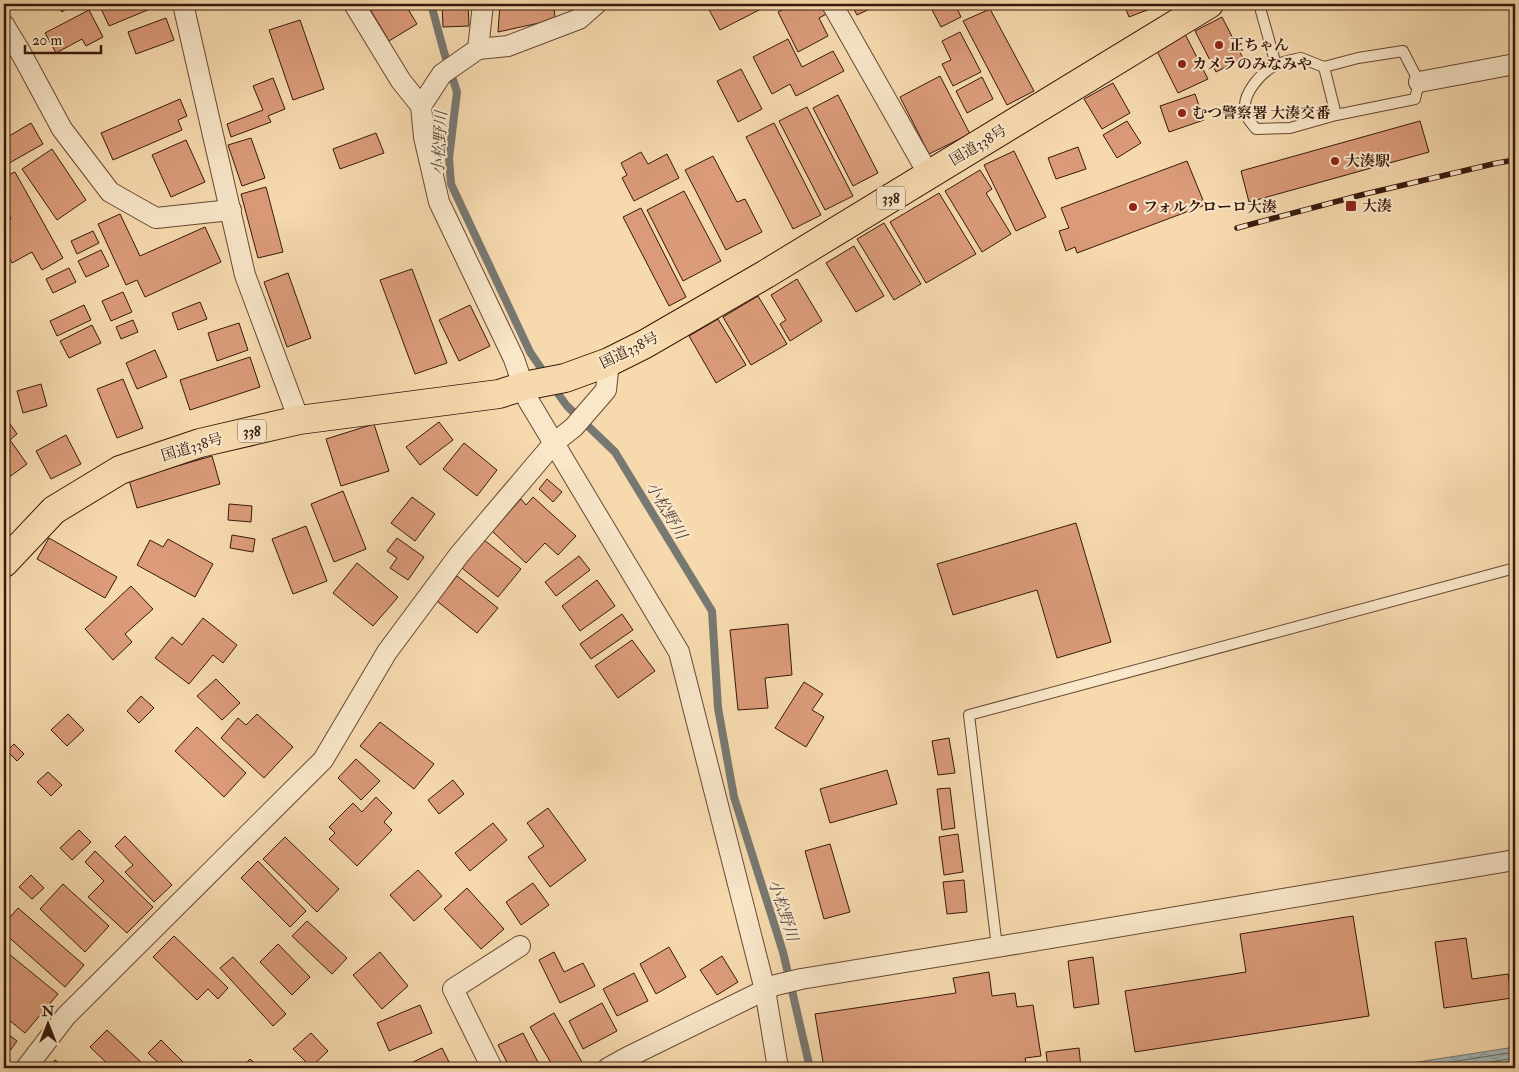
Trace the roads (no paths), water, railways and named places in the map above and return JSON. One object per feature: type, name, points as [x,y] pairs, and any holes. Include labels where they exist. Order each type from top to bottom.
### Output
[{"type":"highway","name":"国道338号","points":[[4,563],[54,510],[120,470],[200,443],[299,420],[499,394],[529,385],[565,378],[609,362],[645,344],[766,274],[1209,4]]},
{"type":"street","points":[[183,4],[245,275],[299,420]]},
{"type":"street","points":[[354,4],[400,81],[421,106],[424,137],[439,202],[514,359],[529,385],[528,400],[679,652],[770,987],[778,1068]]},
{"type":"street","points":[[478,49],[483,4]]},
{"type":"street","points":[[421,106],[442,74],[478,49],[508,46],[579,20],[596,4]]},
{"type":"street","points":[[832,4],[929,175]]},
{"type":"street","points":[[4,25],[62,129],[110,192],[156,218],[231,210]]},
{"type":"street","points":[[1419,82],[1515,64]]},
{"type":"street","points":[[26,1068],[66,1016],[323,760],[387,652],[459,555],[554,443],[574,426],[606,390],[609,362]]},
{"type":"street","points":[[608,1068],[770,987],[801,979],[1515,860]]},
{"type":"street","points":[[492,1068],[453,989],[520,946]]},
{"type":"lane","points":[[1259,4],[1276,65]]},
{"type":"lane","points":[[1403,51],[1419,82],[1415,99],[1336,115],[1290,128],[1256,130],[1250,122],[1245,109],[1247,96],[1260,75],[1276,65],[1301,58],[1324,67],[1358,58],[1403,51]]},
{"type":"lane","points":[[1324,67],[1336,115]]},
{"type":"lane","points":[[996,947],[969,715],[1515,568]]},
{"type":"water","points":[[1515,1047],[1515,1068],[1379,1068]]},
{"type":"waterway","name":"小松野川","points":[[431,4],[457,92],[449,158],[451,184],[530,352],[547,377]]},
{"type":"waterway","name":"小松野川","points":[[553,387],[567,406],[615,452],[712,611],[718,708],[734,797],[783,952],[810,1068]]},
{"type":"railway","points":[[1237,228],[1361,195],[1515,160]]},
{"type":"place","name":"正ちゃん","points":[[1219,45]]},
{"type":"place","name":"カメラのみなみや","points":[[1182,64]]},
{"type":"place","name":"むつ警察署 大湊交番","points":[[1182,113]]},
{"type":"place","name":"大湊駅","points":[[1335,161]]},
{"type":"place","name":"大湊","points":[[1351,206]]},
{"type":"place","name":"フォルクローロ大湊","points":[[1133,207]]}]
